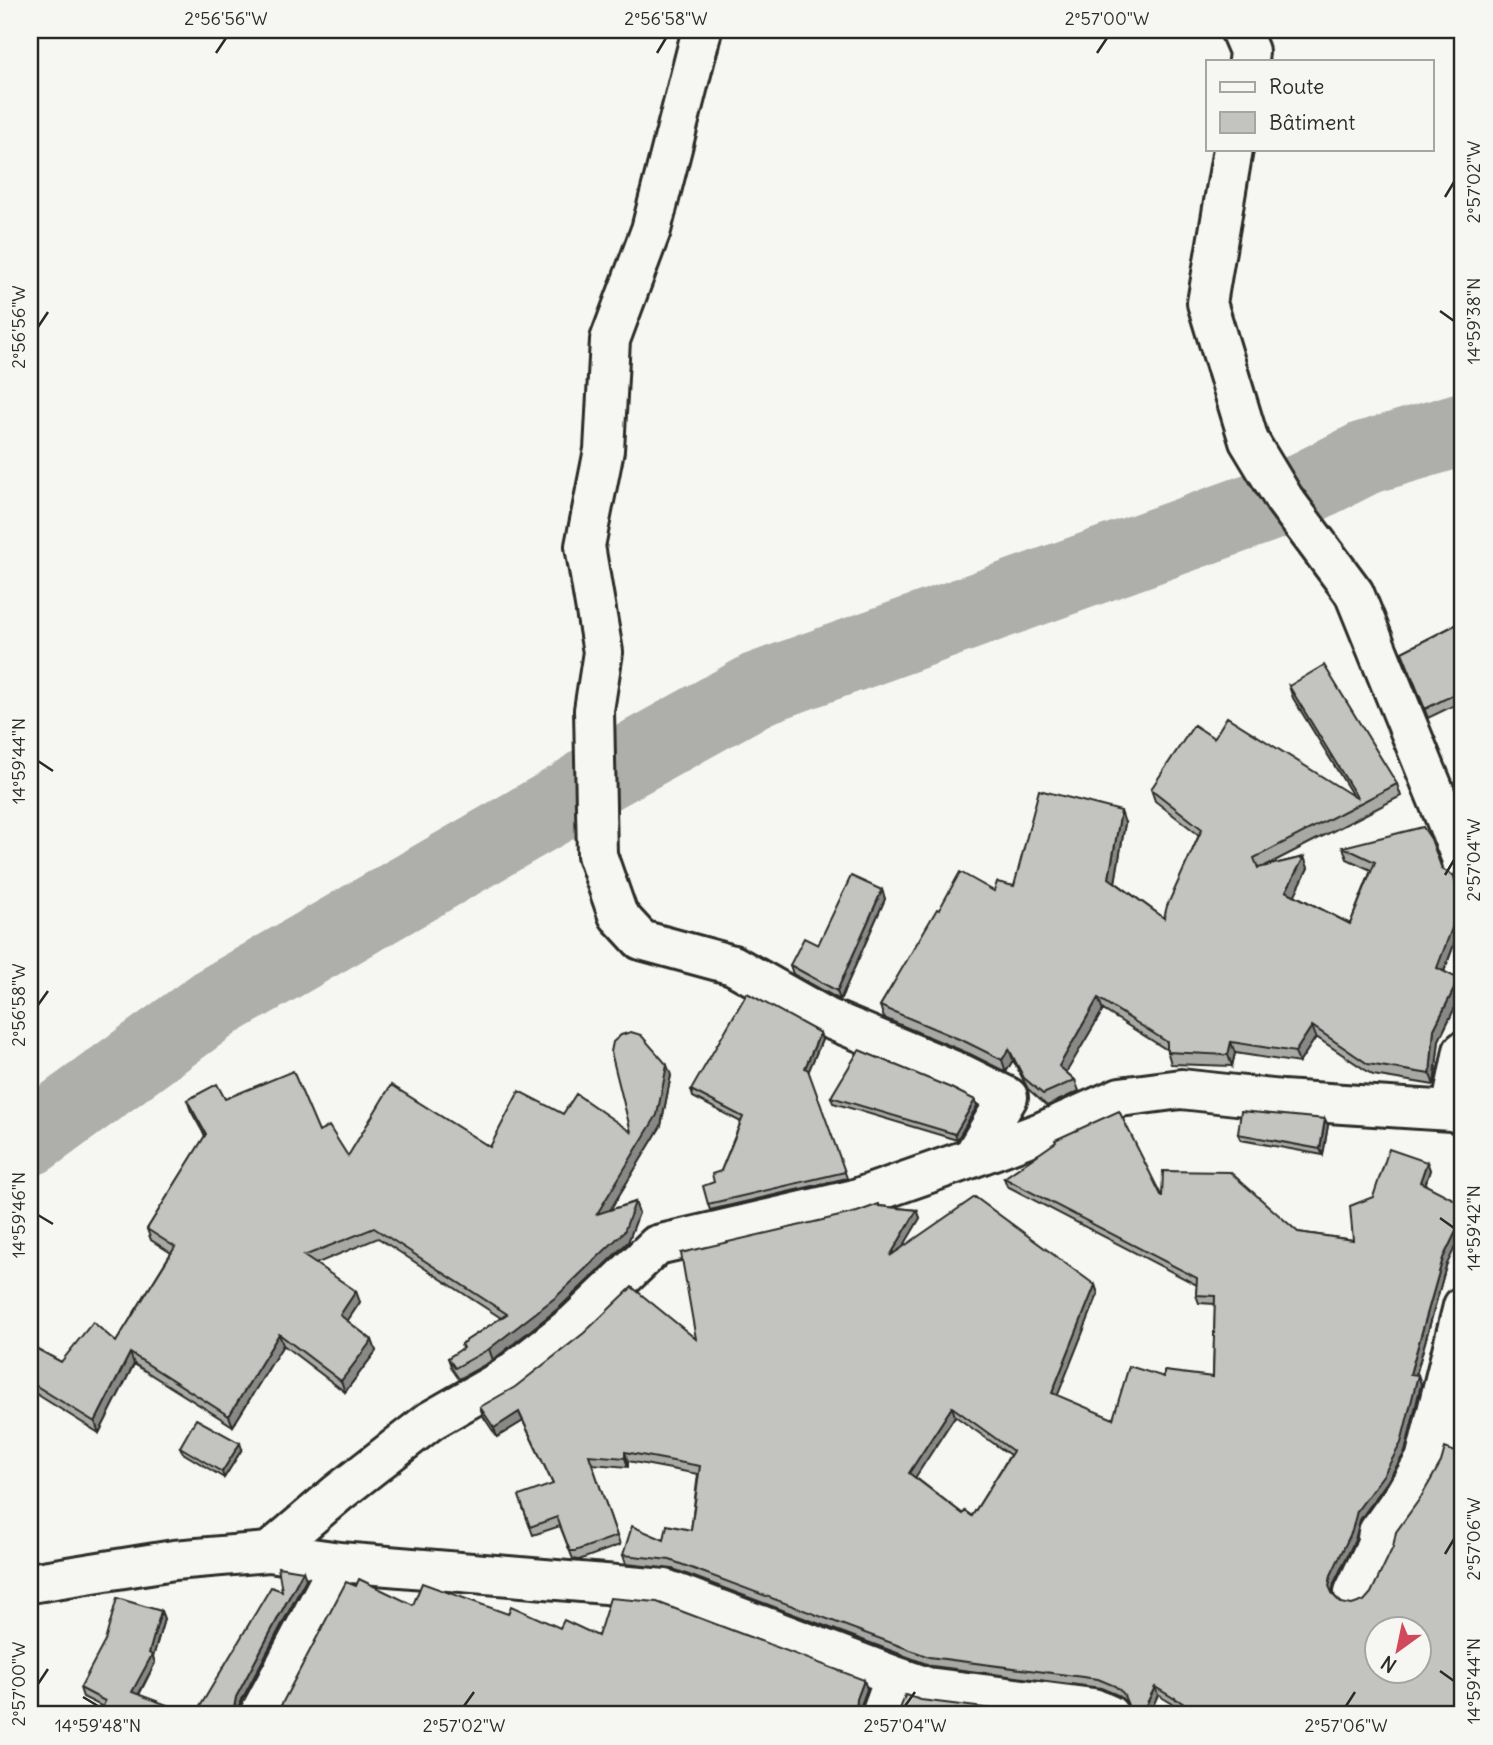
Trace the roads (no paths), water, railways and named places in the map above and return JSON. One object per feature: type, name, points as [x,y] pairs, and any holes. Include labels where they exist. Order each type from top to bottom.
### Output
[{"type":"street","points":[[702,30],[651,229],[610,340],[604,450],[585,546],[603,652],[594,710],[597,855],[618,915],[641,940],[733,965],[827,1018],[962,1074],[1008,1097],[972,1158]]},
{"type":"street","points":[[1240,30],[1249,51],[1248,60]]},
{"type":"street","points":[[1233,150],[1208,303],[1250,441],[1284,499],[1354,593],[1463,866]]},
{"type":"street","points":[[269,1552],[429,1421],[505,1378],[574,1324],[657,1245],[855,1199],[1041,1132],[1120,1097],[1181,1089],[1282,1100],[1457,1112],[1463,1051]]},
{"type":"street","points":[[1354,1592],[1376,1546],[1378,1532],[1425,1460],[1449,1429],[1450,1365],[1463,1306]]},
{"type":"street","points":[[30,1583],[174,1560],[269,1552],[340,1562],[666,1589],[927,1687],[1093,1708],[1110,1715]]},
{"type":"street","points":[[258,1715],[340,1562]]},
{"type":"street","points":[[881,1715],[895,1676]]},
{"type":"waterway","points":[[30,1139],[217,1002],[572,797],[596,779],[758,689],[1284,499],[1365,458],[1463,429]]}]
